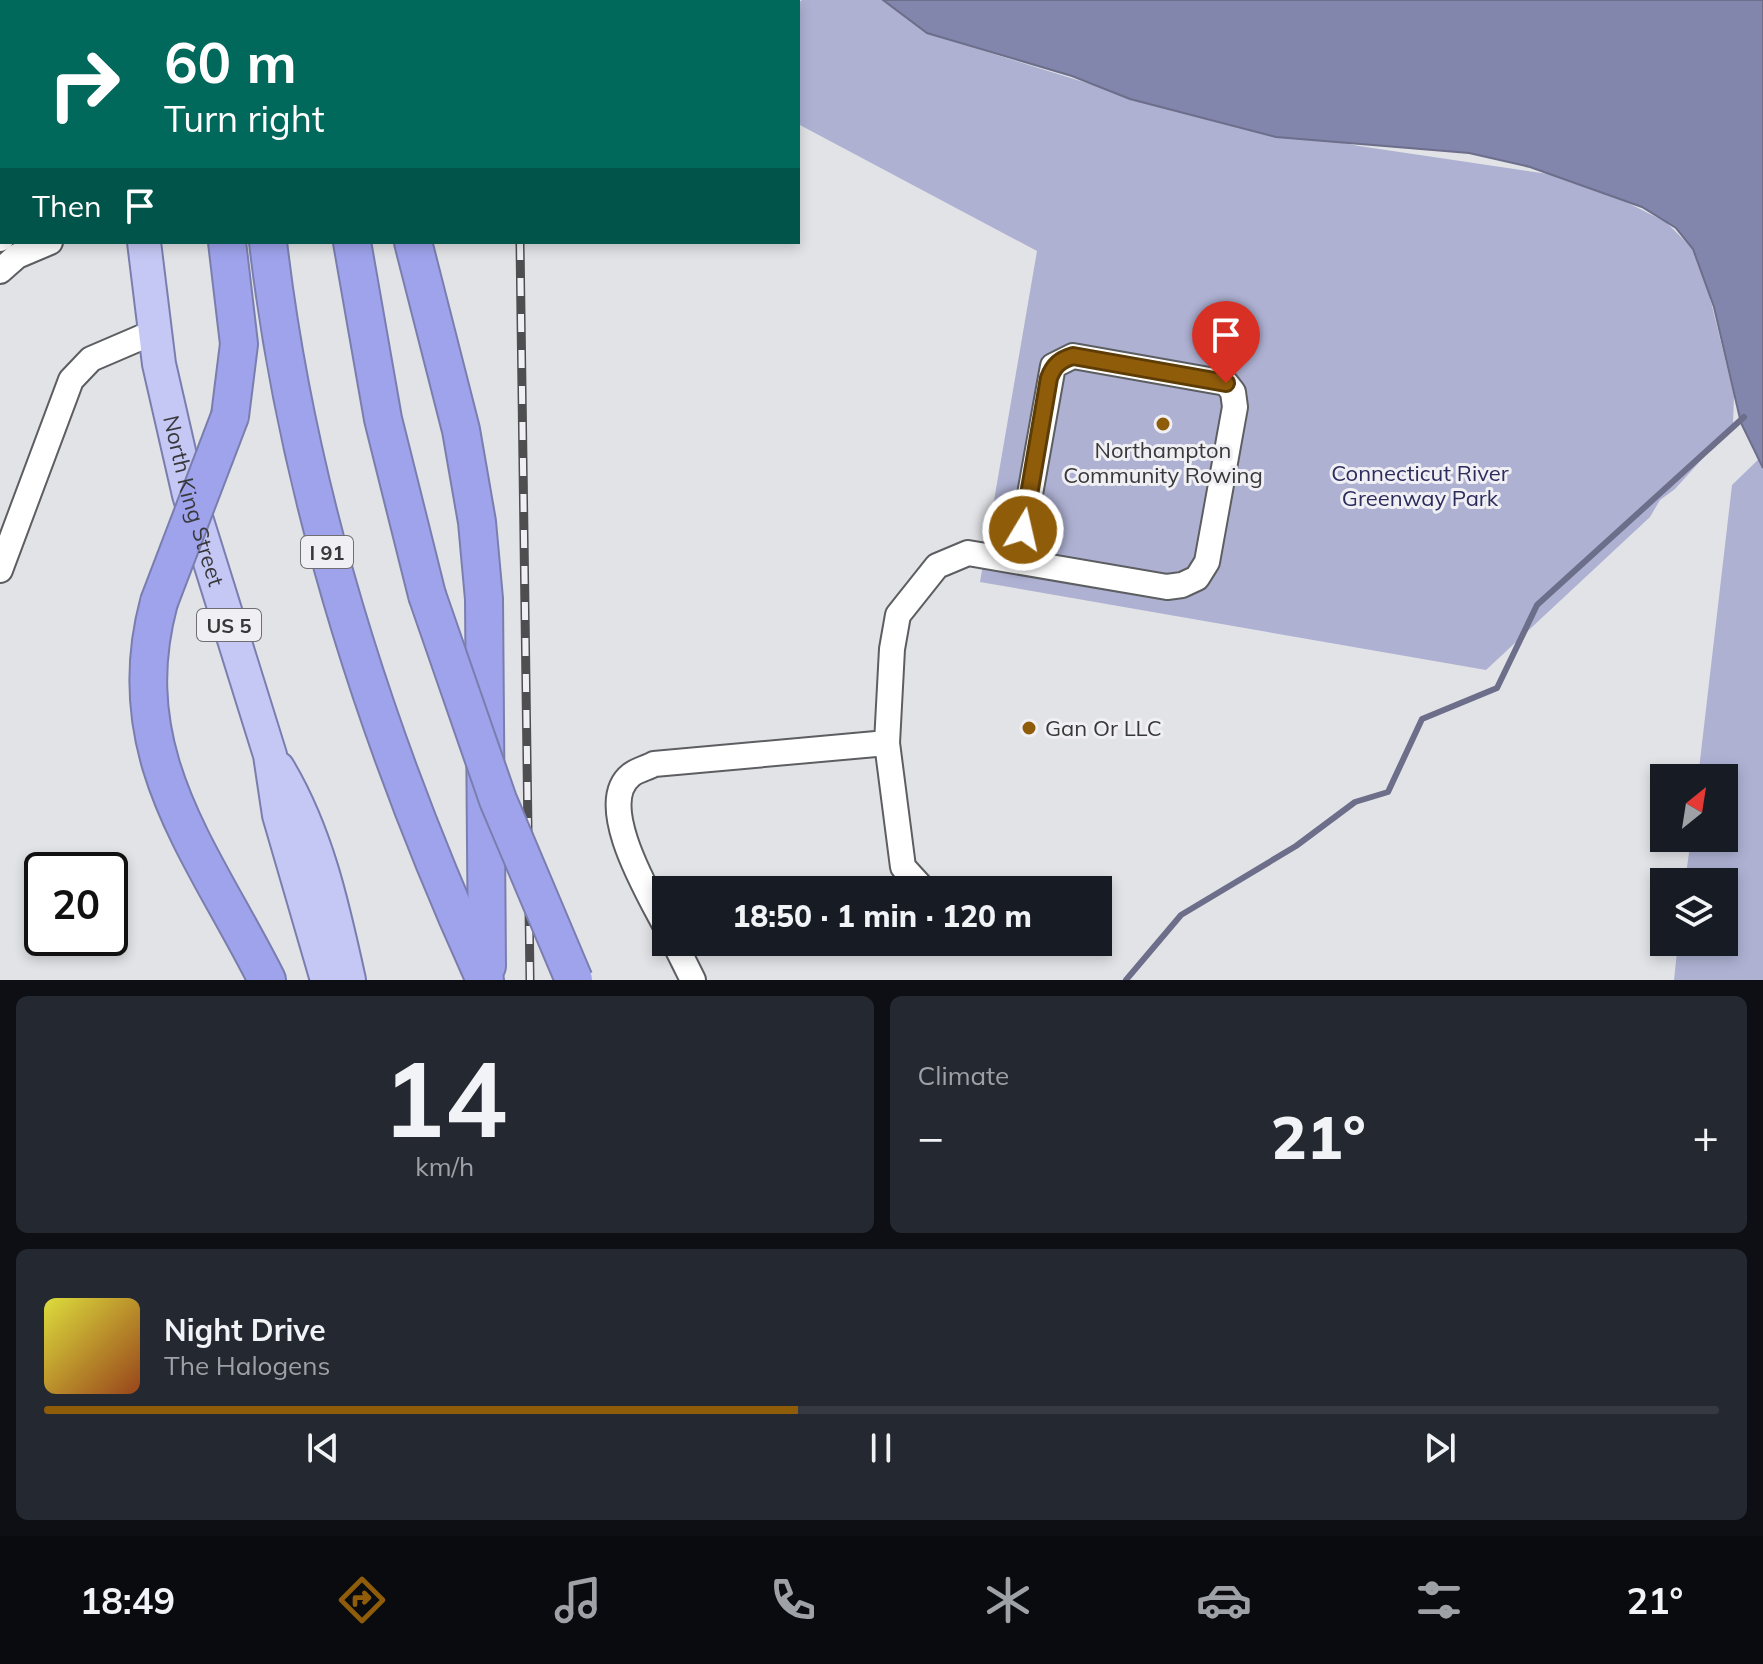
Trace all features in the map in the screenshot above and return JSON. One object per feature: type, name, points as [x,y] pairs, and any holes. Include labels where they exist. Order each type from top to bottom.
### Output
[{"type":"highway","points":[[227,244],[239,344],[230,416],[159,602],[146,663],[147,707],[154,749],[176,805],[267,980]]},
{"type":"highway","name":"I 91","points":[[268,244],[292,399],[324,540],[370,693],[430,850],[486,980]]},
{"type":"highway","points":[[352,244],[383,419],[427,595],[498,800],[574,980]]},
{"type":"highway","points":[[414,244],[461,430],[477,522],[484,599],[486,980]]},
{"type":"main road","name":"North King Street","points":[[144,244],[154,332],[189,495],[270,755],[279,815],[327,980]]},
{"type":"main road","name":"North King Street","points":[[270,755],[301,807],[329,895],[349,980]]},
{"type":"street","points":[[0,271],[17,256],[45,244]]},
{"type":"street","points":[[0,570],[71,380],[91,359],[154,332]]},
{"type":"street","points":[[911,876],[903,867],[887,743],[892,649],[898,615],[937,566],[968,553],[1149,586],[1182,585],[1197,578],[1207,562],[1235,407],[1233,392],[1226,383],[1073,356],[1053,366],[1018,561]]},
{"type":"street","points":[[652,898],[629,850],[618,807],[621,789],[630,775],[654,764],[887,743]]},
{"type":"street","points":[[681,956],[693,980]]},
{"type":"green space","name":"Connecticut River Greenway Park","points":[[884,0],[952,41],[1187,114],[1359,146],[1548,174],[1628,203],[1666,222],[1693,249],[1707,285],[1734,396],[1733,425],[1675,489],[1660,500],[1650,517],[1486,670],[980,582],[1037,251],[800,125],[800,2]]},
{"type":"green space","points":[[1763,455],[1763,980],[1674,980],[1677,956],[1738,956],[1738,868],[1687,868],[1689,852],[1738,852],[1738,764],[1700,764],[1732,485]]},
{"type":"shaded area","points":[[883,0],[1763,0],[1763,468],[1741,423],[1714,307],[1693,249],[1676,228],[1642,207],[1530,167],[1469,153],[1276,137],[1130,99],[1072,76],[927,33]]},
{"type":"waterway","points":[[1126,980],[1181,915],[1296,846],[1355,802],[1388,792],[1422,719],[1497,688],[1537,605],[1744,417]]},
{"type":"railway","points":[[520,244],[530,980]]},
{"type":"place","name":"Northampton Community Rowing","points":[[1163,424]]},
{"type":"place","name":"Gan Or LLC","points":[[1029,728]]},
{"type":"route","points":[[1023,530],[1053,366],[1073,356],[1226,383]]}]
